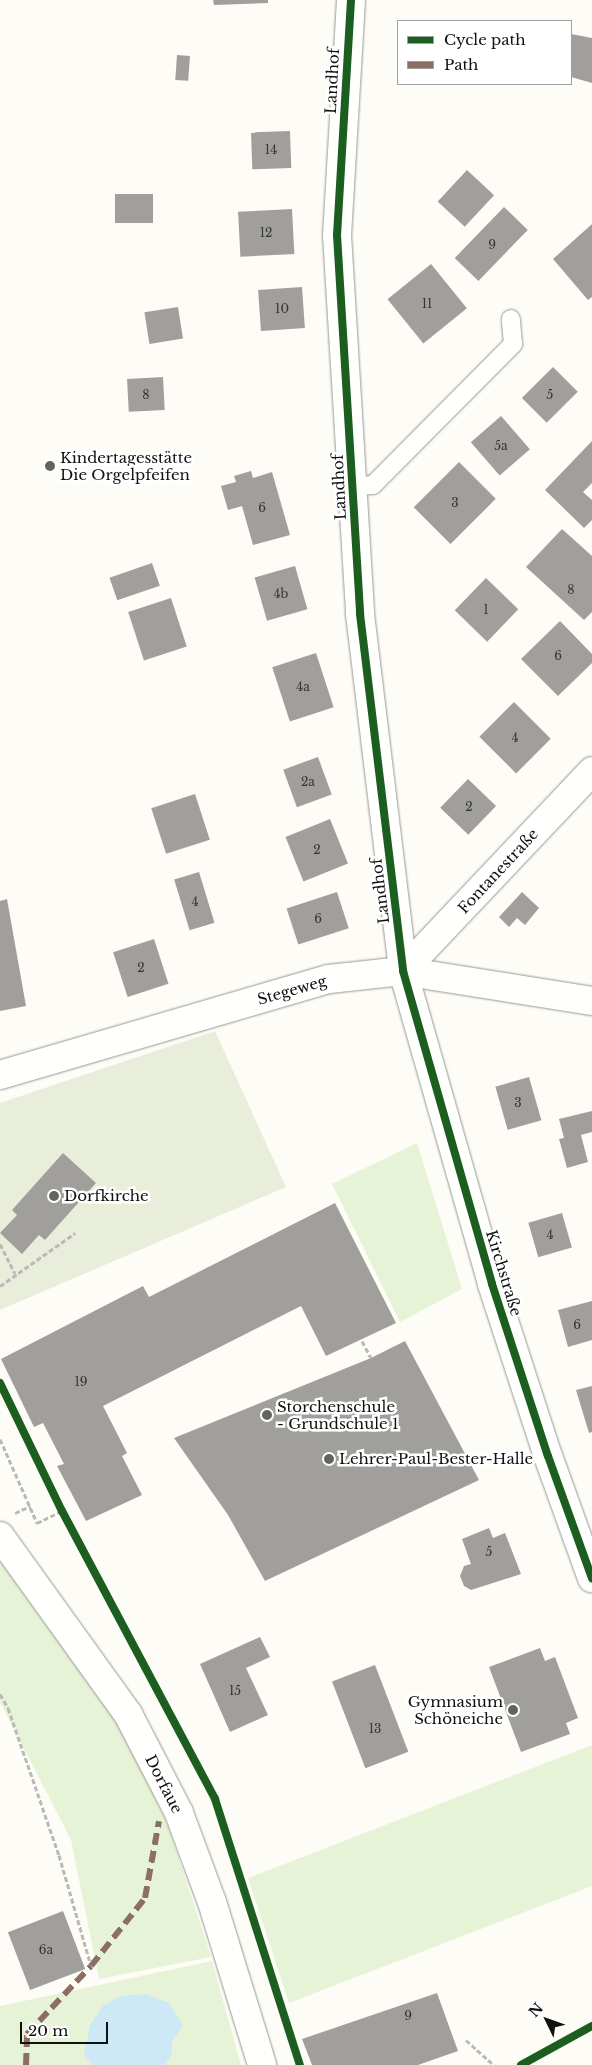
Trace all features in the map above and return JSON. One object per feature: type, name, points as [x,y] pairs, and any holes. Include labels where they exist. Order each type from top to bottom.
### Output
[{"type":"street","name":"Landhof","points":[[352,0],[337,235],[360,614],[403,971]]},
{"type":"street","name":"Fontanestraße","points":[[403,971],[592,771]]},
{"type":"street","name":"Stegeweg","points":[[0,1075],[329,979],[403,971],[592,1001]]},
{"type":"street","name":"Kirchstraße","points":[[403,971],[492,1284],[548,1456],[592,1578]]},
{"type":"street","name":"Dorfaue","points":[[0,1536],[128,1714],[179,1813],[212,1902],[262,2065]]},
{"type":"lane","name":"Landhof","points":[[353,487],[373,485],[513,344],[511,319]]},
{"type":"path","points":[[0,1286],[15,1273],[75,1234]]},
{"type":"path","points":[[0,1244],[15,1273]]},
{"type":"path","points":[[362,1340],[371,1358]]},
{"type":"path","points":[[0,1439],[38,1523],[62,1511]]},
{"type":"path","points":[[0,1694],[8,1708],[58,1855],[91,1966]]},
{"type":"path","points":[[466,2040],[494,2065]]},
{"type":"green space","points":[[215,1031],[286,1187],[0,1310],[0,1103]]},
{"type":"green space","points":[[417,1143],[462,1289],[400,1322],[332,1184]]},
{"type":"green space","points":[[0,1552],[120,1721],[169,1828],[211,1957],[99,1979],[71,1840],[0,1702]]},
{"type":"green space","points":[[592,1745],[592,1886],[289,2003],[248,1878]]},
{"type":"green space","points":[[212,1961],[241,2065],[0,2065],[0,2006]]},
{"type":"water","points":[[145,1994],[169,2003],[183,2025],[172,2042],[171,2056],[165,2065],[93,2065],[84,2055],[90,2025],[103,2006],[120,1996]]},
{"type":"building","points":[[213,0],[268,0],[268,3],[214,5]]},
{"type":"building","points":[[572,34],[592,38],[592,83],[572,77]]},
{"type":"building","points":[[177,55],[190,56],[188,81],[175,80]]},
{"type":"building","points":[[290,131],[291,168],[252,169],[251,132]]},
{"type":"building","points":[[467,170],[494,195],[465,227],[438,201]]},
{"type":"building","points":[[115,194],[153,194],[153,223],[115,223]]},
{"type":"building","points":[[504,207],[528,230],[478,281],[455,258]]},
{"type":"building","points":[[292,209],[294,254],[240,257],[238,212]]},
{"type":"building","points":[[592,224],[592,297],[588,300],[553,259]]},
{"type":"building","points":[[431,264],[467,308],[423,344],[387,299]]},
{"type":"building","points":[[302,287],[305,328],[261,331],[258,290]]},
{"type":"building","points":[[178,307],[183,339],[149,344],[144,312]]},
{"type":"building","points":[[553,367],[578,392],[547,423],[522,398]]},
{"type":"building","points":[[163,377],[165,410],[129,412],[127,379]]},
{"type":"building","points":[[501,416],[530,449],[500,475],[471,442]]},
{"type":"building","points":[[592,441],[592,483],[583,492],[592,500],[592,520],[584,528],[545,490]]},
{"type":"building","points":[[459,462],[496,499],[451,544],[414,507]]},
{"type":"building","points":[[251,471],[253,478],[272,472],[290,535],[253,545],[242,506],[228,510],[221,486],[236,482],[234,476]]},
{"type":"building","points":[[562,529],[592,556],[592,612],[584,620],[526,567]]},
{"type":"building","points":[[152,563],[160,586],[117,600],[109,578]]},
{"type":"building","points":[[295,566],[307,609],[267,621],[255,578]]},
{"type":"building","points":[[486,578],[518,609],[487,642],[455,610]]},
{"type":"building","points":[[171,598],[187,647],[144,660],[128,612]]},
{"type":"building","points":[[560,621],[592,654],[592,663],[558,696],[521,659]]},
{"type":"building","points":[[316,653],[334,707],[290,721],[272,667]]},
{"type":"building","points":[[514,702],[551,739],[516,773],[479,737]]},
{"type":"building","points":[[318,757],[332,795],[297,807],[283,770]]},
{"type":"building","points":[[468,779],[496,806],[468,835],[440,808]]},
{"type":"building","points":[[195,794],[210,840],[166,854],[151,808]]},
{"type":"building","points":[[330,819],[348,864],[303,881],[285,837]]},
{"type":"building","points":[[199,872],[214,923],[190,930],[174,880]]},
{"type":"building","points":[[337,892],[349,928],[298,945],[287,908]]},
{"type":"building","points":[[522,892],[539,908],[525,925],[517,918],[509,927],[499,917]]},
{"type":"building","points":[[7,899],[26,1006],[0,1011],[0,901]]},
{"type":"building","points":[[154,939],[169,984],[128,997],[113,952]]},
{"type":"building","points":[[529,1077],[541,1120],[508,1130],[495,1087]]},
{"type":"building","points":[[592,1111],[592,1132],[581,1135],[588,1162],[567,1168],[559,1139],[564,1138],[559,1119]]},
{"type":"building","name":"Dorfkirche","points":[[63,1153],[96,1183],[45,1240],[39,1235],[22,1254],[0,1233],[17,1215],[12,1210]]},
{"type":"building","points":[[335,1203],[396,1323],[326,1356],[301,1306],[103,1406],[127,1453],[122,1456],[142,1495],[86,1521],[57,1466],[64,1464],[43,1423],[34,1427],[1,1359],[143,1286],[149,1297]]},
{"type":"building","points":[[562,1213],[572,1248],[538,1257],[528,1223]]},
{"type":"building","points":[[592,1301],[592,1340],[568,1347],[558,1310]]},
{"type":"building","name":"Lehrer-Paul-Bester-Halle","points":[[405,1341],[479,1480],[265,1581],[228,1515],[174,1438],[371,1358]]},
{"type":"building","points":[[592,1386],[592,1432],[589,1433],[576,1390]]},
{"type":"building","points":[[489,1528],[493,1538],[505,1533],[521,1574],[471,1590],[464,1586],[460,1576],[464,1566],[471,1564],[462,1539]]},
{"type":"building","points":[[260,1637],[270,1657],[246,1668],[268,1715],[230,1732],[200,1664]]},
{"type":"building","points":[[540,1648],[545,1661],[555,1657],[578,1718],[566,1723],[570,1734],[521,1752],[489,1667]]},
{"type":"building","points":[[375,1665],[408,1752],[365,1768],[332,1681]]},
{"type":"building","points":[[63,1911],[85,1969],[30,1990],[8,1932]]},
{"type":"building","points":[[437,1993],[458,2051],[418,2065],[312,2065],[302,2039]]},
{"type":"marked path","points":[[26,2065],[27,2034],[91,1966],[145,1898],[159,1821]]},
{"type":"cycle path","points":[[351,0],[337,235],[360,614],[403,971],[492,1284],[548,1456],[592,1578]]},
{"type":"cycle path","points":[[0,1383],[62,1511],[215,1799],[300,2065]]},
{"type":"cycle path","points":[[521,2065],[592,2026]]},
{"type":"place","name":"Kindertagesstätte Die Orgelpfeifen","points":[[50,466]]},
{"type":"place","name":"Dorfkirche","points":[[54,1196]]},
{"type":"place","name":"Storchenschule - Grundschule 1","points":[[267,1415]]},
{"type":"place","name":"Lehrer-Paul-Bester-Halle","points":[[329,1459]]},
{"type":"place","name":"Gymnasium Schöneiche","points":[[513,1710]]}]
